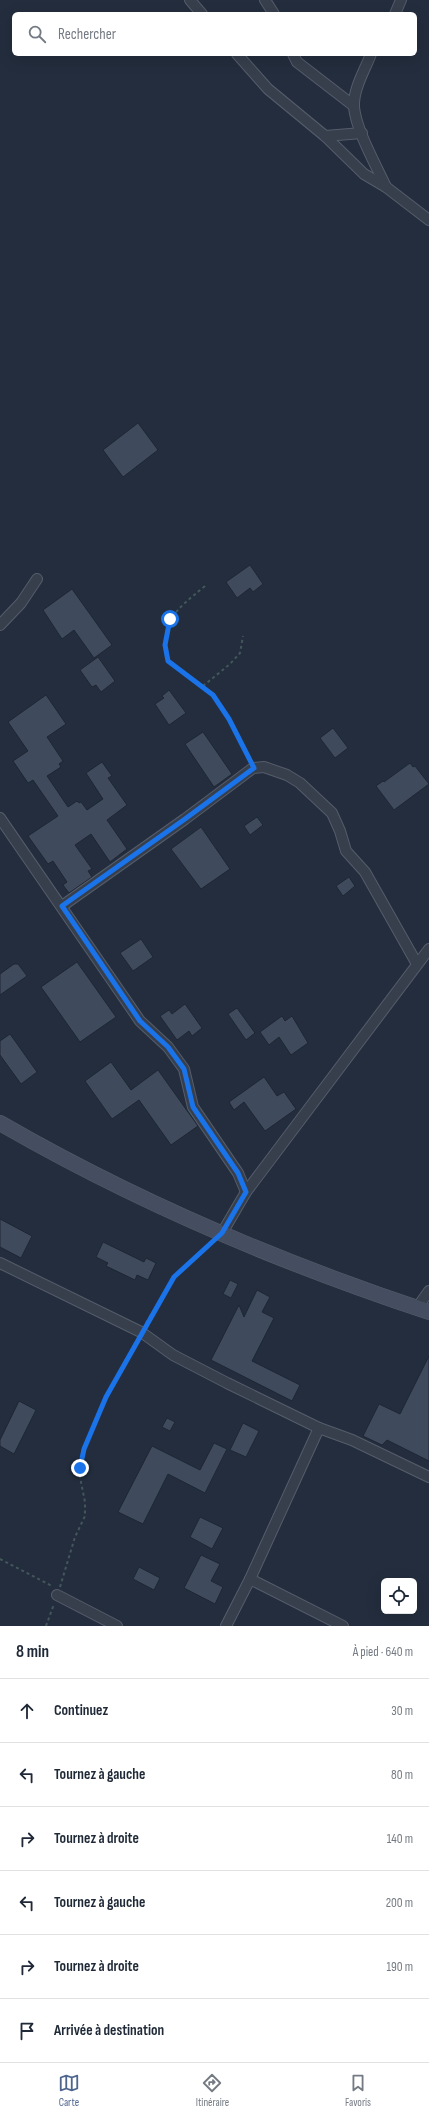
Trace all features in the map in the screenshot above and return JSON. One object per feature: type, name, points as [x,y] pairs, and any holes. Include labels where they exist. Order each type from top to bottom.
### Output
[{"type":"main road","points":[[0,1123],[90,1171],[222,1233],[322,1274],[423,1310]]},
{"type":"street","points":[[190,0],[200,12]]},
{"type":"street","points":[[394,12],[396,0]]},
{"type":"street","points":[[395,12],[401,0]]},
{"type":"street","points":[[267,1],[273,12]]},
{"type":"street","points":[[239,56],[268,89],[325,136],[364,174],[386,187],[429,220]]},
{"type":"street","points":[[294,56],[296,62],[354,106]]},
{"type":"street","points":[[370,56],[357,88],[354,106],[362,133],[386,187]]},
{"type":"street","points":[[325,136],[362,133]]},
{"type":"street","points":[[0,625],[21,603],[37,579]]},
{"type":"street","points":[[62,906],[254,768],[264,767],[287,775],[300,783],[332,813],[340,831],[346,851],[365,872],[417,964]]},
{"type":"street","points":[[2,822],[62,906],[140,1021],[168,1047],[184,1069],[193,1107],[238,1173],[246,1192]]},
{"type":"street","points":[[222,1233],[246,1192],[429,949]]},
{"type":"street","points":[[1,1266],[141,1332],[173,1355],[319,1428],[352,1440],[429,1477]]},
{"type":"street","points":[[423,1310],[429,1291]]},
{"type":"street","points":[[226,1626],[250,1579],[319,1428]]},
{"type":"street","points":[[250,1579],[340,1625]]},
{"type":"street","points":[[57,1595],[117,1626]]},
{"type":"path","points":[[206,586],[170,619],[165,645],[168,661],[177,670],[203,686],[213,695],[229,719],[254,768]]},
{"type":"path","points":[[203,686],[230,664],[240,653],[243,636]]},
{"type":"path","points":[[0,1559],[59,1590],[75,1537],[85,1516],[85,1502],[80,1477],[84,1449],[106,1397],[141,1332],[174,1277],[222,1233]]},
{"type":"path","points":[[46,1626],[57,1595]]},
{"type":"building","points":[[138,423],[158,450],[123,477],[103,450]]},
{"type":"building","points":[[250,565],[263,584],[253,592],[250,588],[237,598],[226,582]]},
{"type":"building","points":[[72,589],[112,645],[94,658],[74,630],[62,639],[43,610]]},
{"type":"building","points":[[98,657],[115,681],[101,692],[96,685],[92,687],[80,670]]},
{"type":"building","points":[[169,690],[186,713],[169,725],[155,704],[164,698],[162,696]]},
{"type":"building","points":[[46,695],[66,724],[47,737],[63,761],[59,764],[61,767],[47,776],[68,807],[77,801],[79,803],[81,802],[87,810],[103,799],[86,773],[102,762],[112,776],[108,778],[127,805],[107,820],[127,849],[110,862],[91,834],[75,845],[92,869],[88,871],[92,877],[69,893],[63,885],[67,882],[53,861],[48,864],[28,836],[58,816],[33,780],[28,783],[13,761],[28,751],[8,722]]},
{"type":"building","points":[[333,728],[348,748],[335,758],[320,738]]},
{"type":"building","points":[[203,732],[232,774],[214,787],[185,744]]},
{"type":"building","points":[[410,763],[413,767],[415,766],[429,784],[394,810],[376,786]]},
{"type":"building","points":[[257,817],[263,825],[250,835],[244,826]]},
{"type":"building","points":[[201,827],[230,869],[201,889],[171,849]]},
{"type":"building","points":[[349,877],[355,886],[343,896],[336,886]]},
{"type":"building","points":[[141,939],[153,957],[133,971],[120,953]]},
{"type":"building","points":[[77,962],[116,1017],[80,1042],[41,987]]},
{"type":"building","points":[[14,964],[18,964],[27,976],[0,995],[0,974]]},
{"type":"building","points":[[185,1004],[202,1028],[192,1036],[189,1031],[177,1040],[160,1016],[169,1010],[172,1014]]},
{"type":"building","points":[[237,1008],[255,1033],[246,1040],[228,1014]]},
{"type":"building","points":[[282,1016],[285,1021],[292,1016],[308,1043],[291,1055],[279,1037],[269,1045],[260,1032]]},
{"type":"building","points":[[10,1034],[37,1072],[21,1084],[0,1055],[0,1041]]},
{"type":"building","points":[[111,1062],[131,1090],[158,1070],[198,1126],[171,1145],[139,1100],[112,1119],[85,1081]]},
{"type":"building","points":[[264,1077],[277,1096],[284,1092],[296,1109],[265,1131],[244,1102],[234,1110],[229,1102]]},
{"type":"building","points":[[0,1219],[32,1236],[21,1258],[0,1247]]},
{"type":"building","points":[[103,1242],[144,1262],[146,1258],[156,1263],[148,1280],[137,1275],[135,1280],[106,1266],[108,1263],[96,1257]]},
{"type":"building","points":[[230,1280],[238,1284],[231,1298],[223,1294]]},
{"type":"building","points":[[257,1290],[270,1297],[262,1312],[274,1318],[252,1361],[300,1385],[292,1401],[211,1360],[239,1305],[244,1317]]},
{"type":"building","points":[[429,1356],[429,1461],[387,1440],[382,1445],[363,1436],[379,1404],[400,1414]]},
{"type":"building","points":[[19,1401],[36,1410],[14,1454],[0,1446],[0,1440]]},
{"type":"building","points":[[167,1418],[175,1422],[170,1431],[162,1427]]},
{"type":"building","points":[[243,1423],[259,1431],[246,1457],[230,1450]]},
{"type":"building","points":[[214,1443],[227,1449],[205,1493],[168,1474],[143,1524],[118,1512],[152,1446],[200,1470]]},
{"type":"building","points":[[200,1517],[223,1528],[212,1549],[190,1537]]},
{"type":"building","points":[[201,1555],[220,1564],[211,1581],[223,1587],[215,1604],[184,1588]]},
{"type":"building","points":[[139,1567],[160,1578],[154,1590],[133,1579]]},
{"type":"route","points":[[80,1468],[84,1449],[94,1422],[106,1397],[141,1332],[174,1277],[222,1233],[246,1192],[238,1173],[193,1107],[184,1069],[168,1047],[140,1021],[62,906],[254,768],[229,719],[213,695],[203,686],[177,670],[168,661],[165,645],[170,619]]}]
